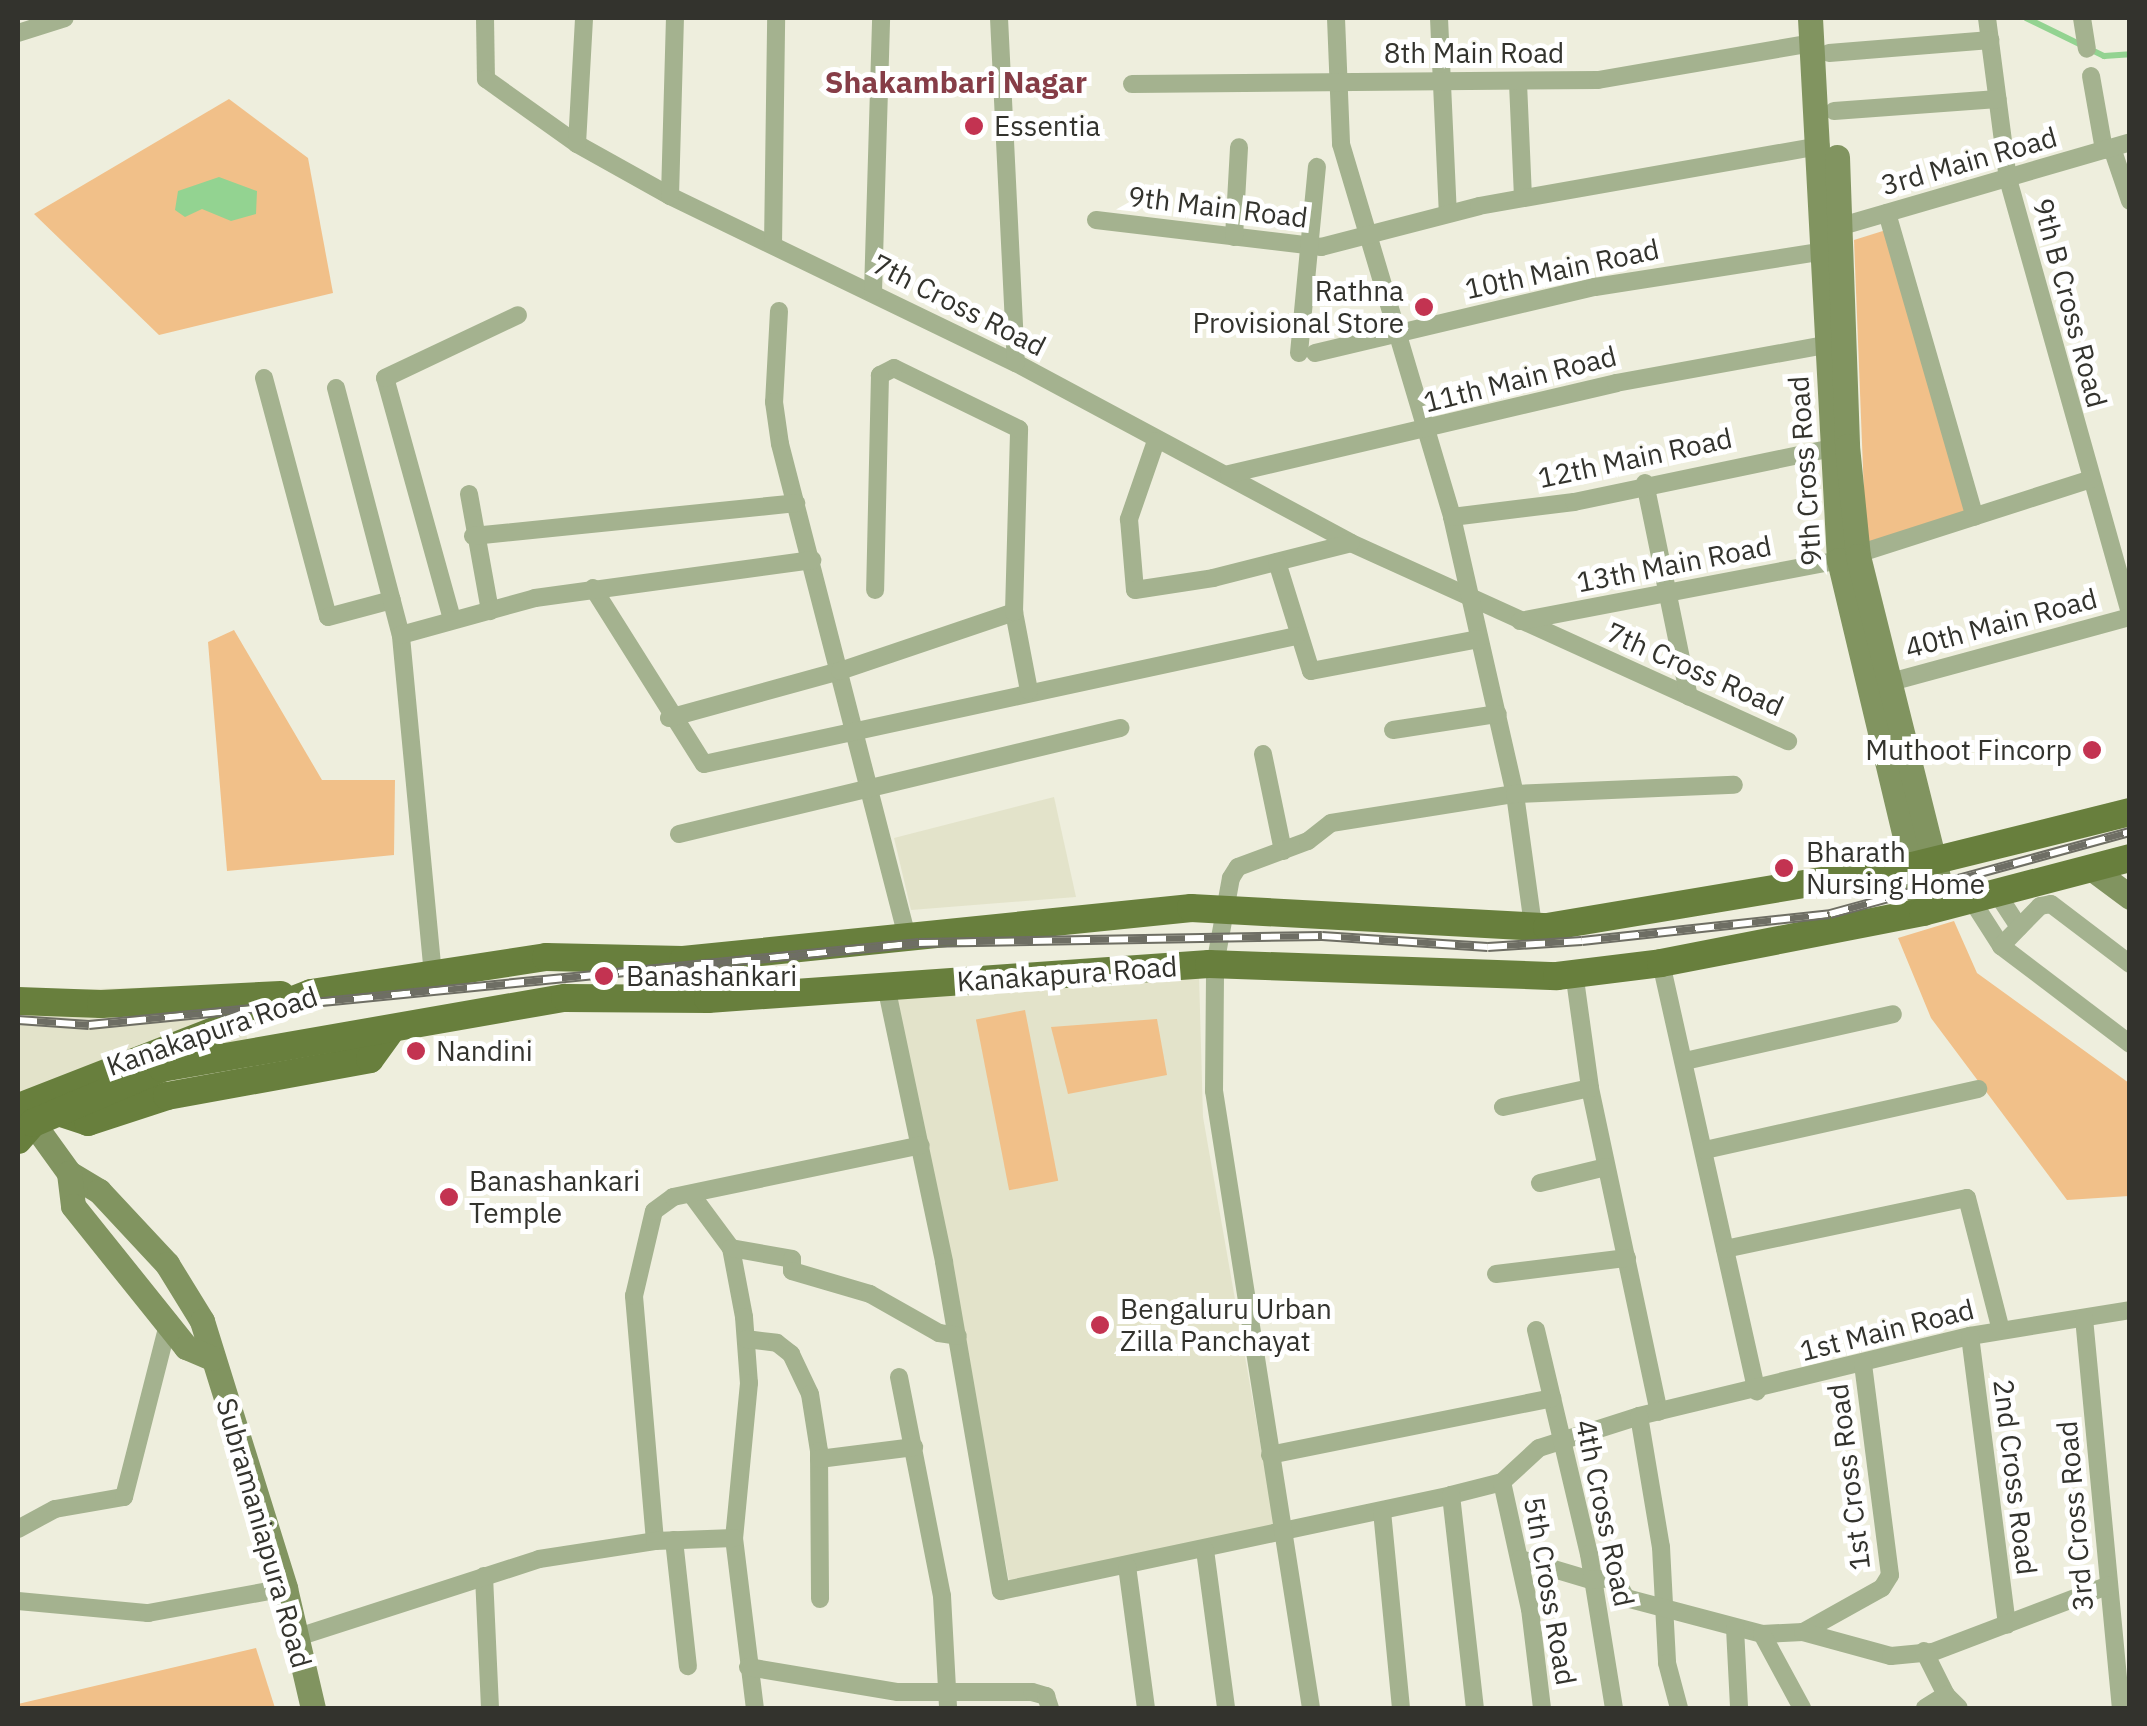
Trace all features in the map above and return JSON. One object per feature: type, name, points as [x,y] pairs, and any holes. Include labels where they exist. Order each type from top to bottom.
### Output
[{"type":"main road","name":"9th Cross Road","points":[[1825,18],[1817,38],[1820,146],[1846,446],[1849,558],[1887,683],[1922,864]]},
{"type":"main road","name":"9th Cross Road","points":[[1817,38],[1834,111],[1826,345],[1828,449],[1849,558],[1922,864],[1959,902]]},
{"type":"main road","name":"Kanakapura Road","points":[[30,1116],[311,993],[546,957],[682,960],[906,934],[1224,910],[1533,926],[1922,864],[2130,812]]},
{"type":"main road","name":"Kanakapura Road","points":[[30,1116],[162,1068],[204,1058],[389,1033],[566,998],[708,999],[1215,964],[1557,976],[1660,964],[1959,902],[2130,858]]},
{"type":"main road","points":[[2091,868],[2130,897]]},
{"type":"main road","points":[[18,1001],[101,1004],[311,993]]},
{"type":"main road","points":[[30,1116],[88,1122],[204,1090],[370,1059],[389,1033]]},
{"type":"main road","points":[[204,1058],[204,1090]]},
{"type":"main road","name":"Subramaniapura Road","points":[[30,1116],[69,1173],[99,1191],[167,1264],[202,1320],[285,1588],[313,1708]]},
{"type":"main road","name":"Subramaniapura Road","points":[[69,1173],[73,1206],[186,1347],[212,1358]]},
{"type":"street","points":[[18,33],[66,18]]},
{"type":"street","name":"7th Cross Road","points":[[485,18],[486,80],[577,144],[670,196],[1016,363],[1156,441],[1229,474],[1352,542],[1788,741]]},
{"type":"street","points":[[577,144],[584,18]]},
{"type":"street","points":[[670,196],[674,18]]},
{"type":"street","points":[[773,245],[776,18]]},
{"type":"street","points":[[872,292],[881,18]]},
{"type":"street","points":[[999,18],[1016,363]]},
{"type":"street","points":[[1336,18],[1335,78],[1342,144],[1452,517],[1515,794],[1533,926]]},
{"type":"street","points":[[1439,18],[1446,86],[1448,213]]},
{"type":"street","name":"9th B Cross Road","points":[[1987,18],[2008,180],[2130,615]]},
{"type":"street","points":[[2082,18],[2086,49]]},
{"type":"street","name":"8th Main Road","points":[[1132,84],[1335,78],[1446,86],[1640,77],[1817,38],[1990,40]]},
{"type":"street","points":[[2091,76],[2130,201]]},
{"type":"street","points":[[1518,83],[1522,198]]},
{"type":"street","points":[[1834,111],[1998,99]]},
{"type":"street","name":"9th Main Road","points":[[1096,220],[1311,246],[1522,198],[1678,176],[1820,146]]},
{"type":"street","points":[[1234,237],[1239,147]]},
{"type":"street","name":"3rd Main Road","points":[[1830,236],[1887,213],[2115,147]]},
{"type":"street","points":[[1311,246],[1317,167]]},
{"type":"street","points":[[1887,213],[1975,517]]},
{"type":"street","name":"10th Main Road","points":[[1311,246],[1307,353],[1830,236]]},
{"type":"street","points":[[779,311],[774,402],[906,934]]},
{"type":"street","points":[[452,619],[386,378],[518,315]]},
{"type":"street","name":"11th Main Road","points":[[1229,474],[1616,383],[1826,345]]},
{"type":"street","points":[[875,590],[880,374],[894,368],[1019,428],[1014,612],[1029,691]]},
{"type":"street","points":[[264,378],[328,618],[392,600]]},
{"type":"street","points":[[336,388],[400,635],[433,975]]},
{"type":"street","points":[[1156,441],[1129,518],[1135,590],[1276,562],[1352,542]]},
{"type":"street","name":"12th Main Road","points":[[1452,517],[1574,502],[1645,484],[1828,449]]},
{"type":"street","name":"13th Main Road","points":[[1519,621],[1666,596],[1849,558],[2091,480]]},
{"type":"street","points":[[1645,484],[1688,697]]},
{"type":"street","points":[[469,494],[472,536],[490,612]]},
{"type":"street","points":[[472,536],[796,503]]},
{"type":"street","points":[[400,635],[452,619],[594,588],[812,560]]},
{"type":"street","points":[[1276,562],[1306,667],[1320,672],[1478,639]]},
{"type":"street","points":[[594,588],[669,718],[704,764],[854,728],[1296,636]]},
{"type":"street","points":[[669,718],[840,671],[1014,612]]},
{"type":"street","name":"40th Main Road","points":[[1887,683],[2130,615]]},
{"type":"street","points":[[1392,730],[1498,714]]},
{"type":"street","points":[[679,834],[869,784],[1120,728]]},
{"type":"street","points":[[1263,754],[1283,852]]},
{"type":"street","points":[[1311,1708],[1214,1091],[1215,964],[1224,910],[1238,867],[1283,852],[1331,823],[1515,794],[1734,786]]},
{"type":"street","points":[[1959,902],[2019,927]]},
{"type":"street","points":[[1959,902],[2001,946],[2130,1044]]},
{"type":"street","points":[[2001,946],[2051,904],[2130,964]]},
{"type":"street","points":[[1660,964],[1685,1060],[1757,1391]]},
{"type":"street","points":[[1574,972],[1590,1088],[1659,1412]]},
{"type":"street","points":[[730,1248],[792,1259],[792,1271],[870,1294],[938,1333],[958,1336],[886,986]]},
{"type":"street","points":[[1685,1060],[1893,1014]]},
{"type":"street","points":[[1503,1106],[1590,1088]]},
{"type":"street","points":[[1704,1150],[1978,1089]]},
{"type":"street","points":[[654,1542],[635,1279],[654,1210],[691,1194],[921,1145]]},
{"type":"street","points":[[1540,1183],[1606,1167]]},
{"type":"street","points":[[691,1194],[730,1248],[746,1339],[748,1383],[734,1538],[755,1708]]},
{"type":"street","points":[[1725,1249],[1968,1198],[2001,1330]]},
{"type":"street","points":[[1496,1274],[1627,1258]]},
{"type":"street","name":"1st Main Road","points":[[958,1336],[1001,1591],[1284,1534],[1502,1482],[1539,1448],[1639,1416],[1757,1391],[1970,1336],[2130,1310]]},
{"type":"street","name":"3rd Cross Road","points":[[2084,1318],[2121,1708]]},
{"type":"street","points":[[18,1529],[54,1509],[124,1497],[169,1321]]},
{"type":"street","name":"4th Cross Road","points":[[1536,1330],[1592,1580],[1614,1708]]},
{"type":"street","name":"2nd Cross Road","points":[[1970,1336],[2007,1625]]},
{"type":"street","points":[[746,1339],[778,1343],[792,1354],[810,1394],[819,1459],[820,1599]]},
{"type":"street","name":"1st Cross Road","points":[[1803,1632],[1888,1582],[1863,1365]]},
{"type":"street","points":[[899,1378],[946,1620],[944,1688],[948,1708]]},
{"type":"street","points":[[1270,1454],[1552,1398]]},
{"type":"street","points":[[1639,1416],[1665,1608],[1667,1663],[1679,1708]]},
{"type":"street","points":[[819,1459],[914,1446]]},
{"type":"street","name":"5th Cross Road","points":[[1502,1482],[1520,1559],[1542,1708]]},
{"type":"street","points":[[1451,1495],[1475,1708]]},
{"type":"street","points":[[1382,1511],[1401,1708]]},
{"type":"street","points":[[298,1637],[540,1559],[654,1542],[734,1538]]},
{"type":"street","points":[[674,1540],[688,1666]]},
{"type":"street","points":[[1205,1550],[1226,1708]]},
{"type":"street","points":[[1520,1559],[1592,1580],[1615,1578],[1623,1597],[1735,1628],[1762,1634],[1803,1632],[1891,1656],[1924,1652],[2110,1585]]},
{"type":"street","points":[[1127,1566],[1146,1708]]},
{"type":"street","points":[[484,1576],[490,1708]]},
{"type":"street","points":[[18,1601],[148,1613],[285,1588]]},
{"type":"street","points":[[1735,1628],[1739,1708]]},
{"type":"street","points":[[1762,1634],[1802,1708]]},
{"type":"street","points":[[1924,1652],[1952,1702],[1925,1708]]},
{"type":"street","points":[[748,1667],[882,1699],[944,1688],[1032,1692],[1046,1696],[1050,1708]]},
{"type":"shaded area","points":[[229,99],[308,158],[333,293],[159,335],[34,214]]},
{"type":"shaded area","points":[[219,177],[257,191],[256,214],[231,221],[202,209],[185,217],[175,210],[178,191]]},
{"type":"shaded area","points":[[1886,230],[1966,515],[1866,544],[1854,240]]},
{"type":"shaded area","points":[[234,630],[322,780],[395,780],[394,855],[227,871],[208,642]]},
{"type":"shaded area","points":[[1054,797],[1076,897],[911,910],[894,838]]},
{"type":"shaded area","points":[[1954,921],[1977,973],[2129,1083],[2129,1196],[2067,1200],[1931,1018],[1898,938]]},
{"type":"shaded area","name":"Bengaluru Urban Zilla Panchayat","points":[[1199,976],[1203,1117],[1276,1533],[1010,1586],[896,993]]},
{"type":"shaded area","points":[[234,985],[250,1050],[18,1128],[18,991]]},
{"type":"shaded area","points":[[1025,1010],[1058,1181],[1009,1190],[976,1020]]},
{"type":"shaded area","points":[[1157,1019],[1167,1075],[1068,1094],[1051,1027]]},
{"type":"shaded area","points":[[256,1648],[275,1708],[18,1708],[18,1704]]},
{"type":"waterway","points":[[2026,18],[2104,56],[2130,54]]},
{"type":"railway","points":[[18,1020],[89,1025],[919,943],[1322,936],[1488,947],[1582,941],[1830,914],[2130,832]]},
{"type":"place","name":"Essentia","points":[[974,126]]},
{"type":"place","name":"Rathna Provisional Store","points":[[1424,307]]},
{"type":"place","name":"Muthoot Fincorp","points":[[2092,750]]},
{"type":"place","name":"Bharath Nursing Home","points":[[1784,868]]},
{"type":"place","name":"Banashankari","points":[[604,976]]},
{"type":"place","name":"Nandini","points":[[416,1051]]},
{"type":"place","name":"Banashankari Temple","points":[[449,1197]]},
{"type":"place","name":"Bengaluru Urban Zilla Panchayat","points":[[1100,1325]]},
{"type":"district","name":"Shakambari Nagar","points":[[956,82]]}]
